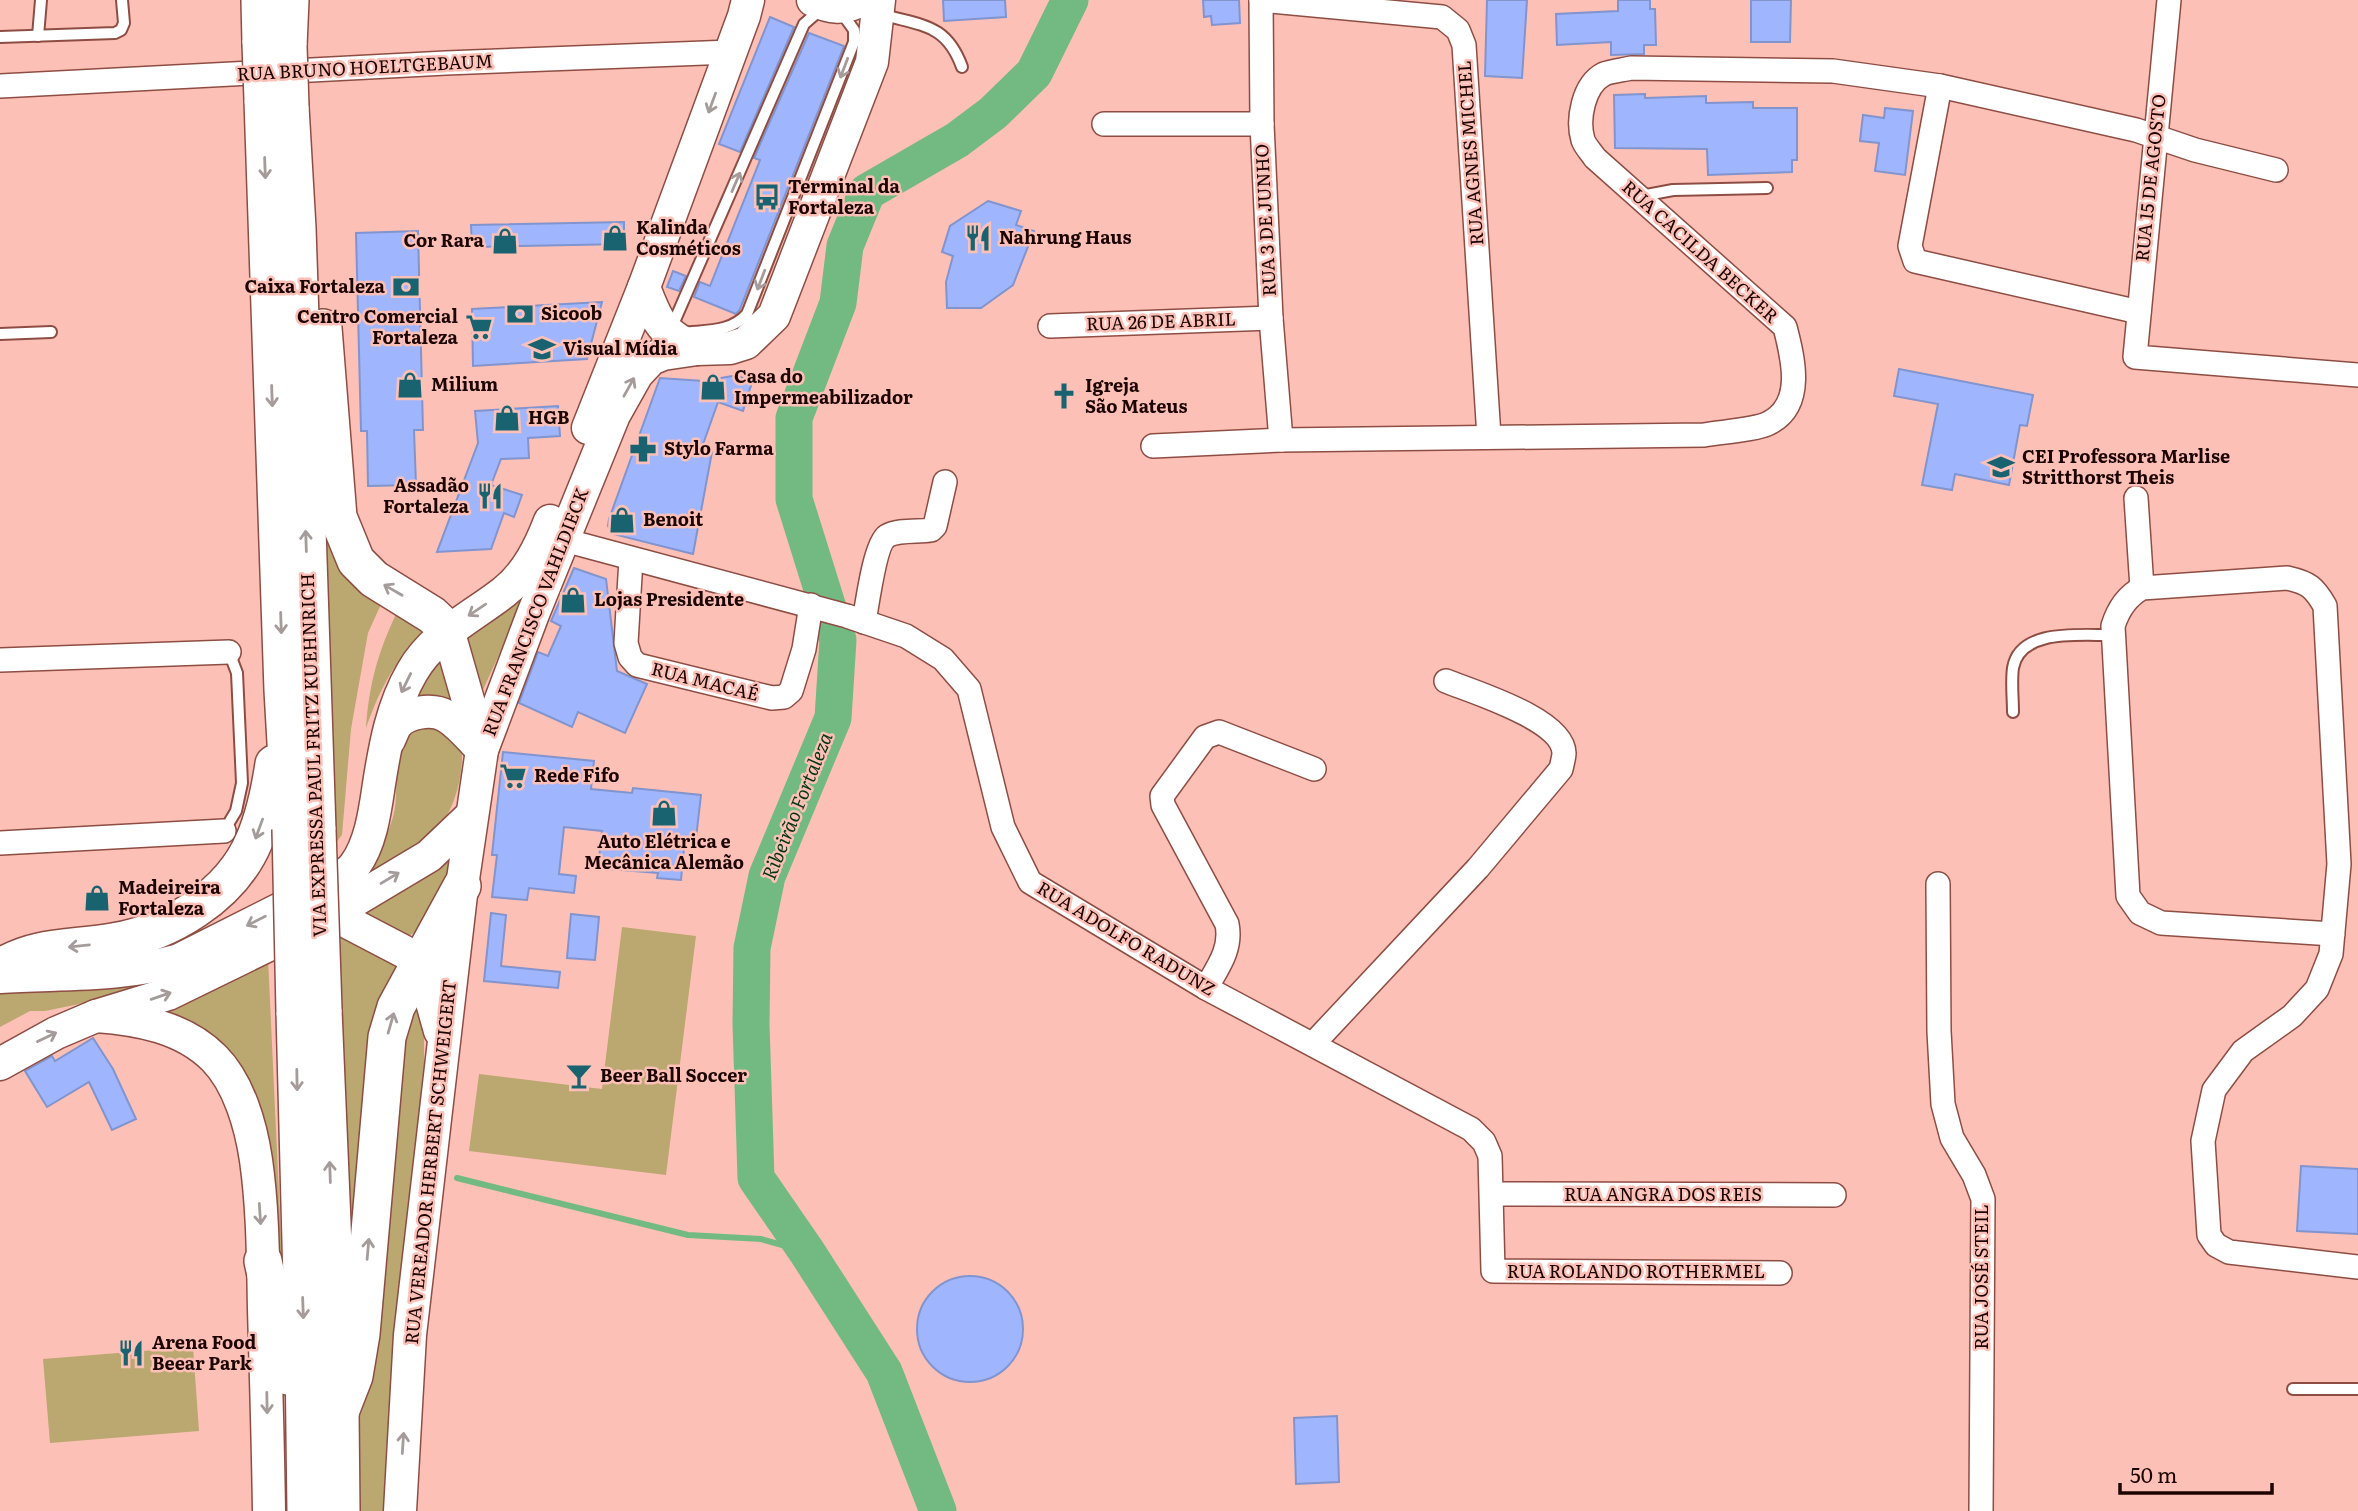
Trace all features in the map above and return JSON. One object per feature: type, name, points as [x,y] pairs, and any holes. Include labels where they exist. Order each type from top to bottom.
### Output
[{"type":"main road","name":"VIA EXPRESSA PAUL FRITZ KUEHNRICH","points":[[260,0],[284,45]]},
{"type":"main road","name":"VIA EXPRESSA PAUL FRITZ KUEHNRICH","points":[[290,0],[284,45],[297,228],[304,829],[309,1011],[304,1356],[306,1503]]},
{"type":"main road","points":[[284,45],[299,0]]},
{"type":"main road","name":"RUA FRANCISCO VAHLDIECK","points":[[0,977],[90,974],[167,964],[334,882],[354,867],[364,850],[374,817],[384,751],[397,701],[413,669],[448,630],[506,590],[537,553],[644,288],[749,5]]},
{"type":"main road","name":"RUA FRANCISCO VAHLDIECK","points":[[472,815],[482,750],[533,614],[614,415],[637,374],[666,344],[697,349],[730,348],[746,343],[774,316],[872,62],[849,5]]},
{"type":"main road","name":"VIA EXPRESSA PAUL FRITZ KUEHNRICH","points":[[287,102],[283,690],[304,829]]},
{"type":"main road","points":[[287,102],[311,192],[338,517],[356,561],[374,579],[422,608],[448,630],[482,750]]},
{"type":"main road","points":[[644,288],[666,344]]},
{"type":"main road","points":[[0,968],[15,958],[36,950],[113,942],[150,934],[181,920],[213,897],[233,874],[253,844],[264,815],[270,790],[283,690]]},
{"type":"main road","points":[[384,751],[397,724],[411,714],[429,712],[445,715],[482,750]]},
{"type":"main road","points":[[0,1064],[56,1033],[96,1016],[168,994],[332,914],[429,856],[472,815]]},
{"type":"main road","name":"RUA VEREADOR HERBERT SCHWEIGERT","points":[[400,1511],[410,1335],[472,815]]},
{"type":"main road","points":[[340,1412],[354,1376],[361,1334],[387,1037],[396,1007],[462,886]]},
{"type":"main road","points":[[332,914],[420,960],[444,1047]]},
{"type":"main road","name":"VIA EXPRESSA PAUL FRITZ KUEHNRICH","points":[[309,1011],[340,1412],[341,1511]]},
{"type":"main road","points":[[96,1016],[122,1018],[173,1032],[192,1041],[215,1059],[232,1084],[247,1120],[256,1160],[263,1261],[269,1511]]},
{"type":"main road","points":[[263,1261],[285,1360],[306,1503]]},
{"type":"street","name":"RUA 3 DE JUNHO","points":[[1261,0],[1262,124],[1271,318],[1281,440]]},
{"type":"street","name":"RUA AGNES MICHEL","points":[[1261,0],[1442,17],[1458,30],[1464,45],[1489,438]]},
{"type":"street","name":"RUA 15 DE AGOSTO","points":[[2169,0],[2135,357],[2358,375]]},
{"type":"street","name":"RUA BRUNO HOELTGEBAUM","points":[[0,86],[731,52]]},
{"type":"street","name":"RUA CACILDA BECKER","points":[[1153,446],[1281,440],[1704,435],[1768,424],[1784,412],[1793,390],[1793,360],[1785,327],[1595,158],[1583,142],[1581,124],[1585,97],[1593,84],[1603,75],[1631,68],[1833,71],[1940,86],[2136,130],[2195,150],[2276,170]]},
{"type":"street","points":[[1940,86],[1910,246],[1915,261],[2138,312]]},
{"type":"street","points":[[1104,124],[1262,124]]},
{"type":"street","name":"RUA 26 DE ABRIL","points":[[1050,326],[1271,318]]},
{"type":"street","points":[[855,619],[883,540],[893,534],[932,530],[945,482]]},
{"type":"street","points":[[2136,498],[2142,588]]},
{"type":"street","name":"RUA ADOLFO RADUNZ","points":[[564,540],[815,606],[905,636],[943,659],[969,689],[1003,827],[1030,882],[1206,988],[1471,1129],[1484,1142],[1490,1156],[1493,1271]]},
{"type":"street","name":"RUA MACAÉ","points":[[631,559],[626,643],[630,657],[637,665],[772,698],[784,697],[791,691],[815,606]]},
{"type":"street","points":[[2333,934],[2161,923],[2140,913],[2128,895],[2113,626],[2117,612],[2132,593],[2142,588],[2287,578],[2314,588],[2325,606],[2339,864],[2333,934],[2331,954],[2317,989],[2292,1016],[2243,1051],[2214,1090],[2203,1141],[2208,1235],[2216,1245],[2229,1252],[2358,1267]]},
{"type":"street","points":[[0,660],[229,652]]},
{"type":"street","points":[[1313,1044],[1478,868],[1561,769],[1564,751],[1559,738],[1528,713],[1446,681]]},
{"type":"street","points":[[1206,988],[1228,949],[1230,935],[1227,924],[1163,805],[1162,796],[1205,737],[1212,733],[1219,732],[1314,769]]},
{"type":"street","points":[[0,843],[224,831]]},
{"type":"street","name":"RUA JOSÉ STEIL","points":[[1938,884],[1939,1031],[1943,1104],[1952,1138],[1983,1199],[1981,1511]]},
{"type":"street","name":"RUA ANGRA DOS REIS","points":[[1492,1194],[1835,1195]]},
{"type":"street","name":"RUA ROLANDO ROTHERMEL","points":[[1493,1271],[1780,1273]]},
{"type":"lane","points":[[38,36],[41,0]]},
{"type":"lane","points":[[0,37],[115,33],[121,30],[124,23],[122,0]]},
{"type":"lane","points":[[666,344],[738,324],[747,314],[854,42],[854,30],[848,18],[849,5]]},
{"type":"lane","points":[[666,344],[804,24],[812,15],[849,5],[930,27],[944,36],[956,49],[962,67]]},
{"type":"lane","points":[[1639,197],[1673,190],[1767,188]]},
{"type":"lane","points":[[0,334],[51,332]]},
{"type":"lane","points":[[2013,712],[2013,666],[2023,648],[2045,637],[2113,635]]},
{"type":"lane","points":[[224,831],[236,811],[242,783],[237,673],[229,652]]},
{"type":"lane","points":[[2293,1389],[2358,1389]]},
{"type":"shaded area","points":[[325,489],[382,602],[368,633],[351,729],[342,835],[326,855]]},
{"type":"shaded area","points":[[531,585],[476,705],[456,643]]},
{"type":"shaded area","points":[[397,612],[419,622],[423,631],[389,676],[366,728],[369,697],[376,668]]},
{"type":"shaded area","points":[[442,657],[461,715],[410,702]]},
{"type":"shaded area","points":[[434,725],[462,749],[459,784],[447,816],[429,840],[360,880],[379,850],[393,817],[400,746],[417,728]]},
{"type":"shaded area","points":[[449,853],[447,877],[440,901],[428,922],[419,930],[408,936],[353,910]]},
{"type":"shaded area","points":[[622,927],[696,936],[666,1175],[469,1151],[479,1074],[602,1089]]},
{"type":"shaded area","points":[[337,933],[397,966],[398,978],[376,1010],[367,1049],[345,1296]]},
{"type":"shaded area","points":[[268,958],[283,1281],[215,1042],[196,1025],[157,1011]]},
{"type":"shaded area","points":[[193,966],[138,992],[45,1011],[30,1011],[0,1027],[0,988]]},
{"type":"shaded area","points":[[413,987],[424,1034],[424,1069],[386,1511],[359,1511],[360,1397],[394,1048]]},
{"type":"shaded area","points":[[193,1347],[199,1431],[50,1443],[43,1359]]},
{"type":"building","points":[[943,0],[1005,0],[1006,17],[944,21]]},
{"type":"building","points":[[1203,0],[1239,0],[1240,23],[1212,25],[1211,16],[1204,17]]},
{"type":"building","points":[[1487,0],[1527,0],[1522,78],[1485,76]]},
{"type":"building","points":[[1618,0],[1650,0],[1650,9],[1655,9],[1656,45],[1644,45],[1644,54],[1611,55],[1611,42],[1557,45],[1556,14],[1618,11]]},
{"type":"building","points":[[1751,0],[1791,0],[1790,42],[1751,42]]},
{"type":"building","points":[[770,17],[794,27],[740,152],[719,144]]},
{"type":"building","points":[[809,33],[844,46],[736,314],[694,297],[700,282],[710,286],[760,160],[754,158]]},
{"type":"building","points":[[1645,94],[1645,98],[1706,96],[1706,103],[1753,102],[1753,108],[1797,108],[1797,160],[1792,160],[1792,172],[1708,175],[1707,149],[1615,148],[1614,95]]},
{"type":"building","points":[[1885,108],[1913,111],[1905,175],[1875,171],[1879,143],[1860,141],[1863,115],[1884,118]]},
{"type":"building","points":[[988,201],[1021,211],[1016,225],[1034,231],[1013,285],[981,308],[947,308],[946,282],[953,256],[942,252],[950,226]]},
{"type":"building","points":[[624,222],[624,244],[472,247],[471,225]]},
{"type":"building","points":[[418,231],[423,430],[414,430],[416,485],[368,486],[367,431],[361,431],[356,233]]},
{"type":"building","points":[[673,271],[686,276],[679,291],[667,287]]},
{"type":"building","points":[[602,302],[587,359],[473,366],[472,309]]},
{"type":"building","points":[[1899,369],[2033,395],[2027,426],[2020,425],[2009,485],[1955,474],[1952,490],[1922,485],[1938,404],[1894,396]]},
{"type":"building","points":[[732,376],[753,379],[743,411],[718,402],[701,450],[712,452],[693,554],[613,534],[608,526],[609,519],[660,378],[704,381]]},
{"type":"building","points":[[558,406],[560,436],[528,438],[529,458],[501,459],[491,485],[522,495],[514,517],[504,513],[491,549],[437,552],[478,443],[475,411]]},
{"type":"building","points":[[574,568],[606,579],[617,671],[647,684],[625,733],[578,712],[572,727],[519,703],[538,652],[548,656],[561,626],[551,621]]},
{"type":"building","points":[[503,752],[594,761],[591,789],[632,793],[633,788],[701,795],[696,838],[685,837],[681,880],[657,878],[658,873],[598,868],[602,831],[564,827],[559,874],[576,876],[574,893],[529,888],[527,900],[492,897],[497,855],[492,855]]},
{"type":"building","points":[[491,913],[506,915],[501,966],[560,972],[558,988],[484,981]]},
{"type":"building","points":[[571,914],[599,917],[595,960],[567,958]]},
{"type":"building","points":[[93,1038],[113,1069],[136,1119],[112,1130],[89,1082],[47,1107],[25,1071],[52,1056],[55,1061]]},
{"type":"building","points":[[2301,1166],[2358,1169],[2358,1234],[2297,1231]]},
{"type":"building","points":[[970,1276],[990,1280],[1007,1292],[1019,1309],[1023,1329],[1019,1349],[1007,1366],[990,1378],[970,1382],[950,1378],[933,1366],[921,1349],[917,1329],[921,1309],[933,1292],[950,1280]]},
{"type":"building","points":[[1337,1416],[1339,1482],[1296,1484],[1294,1418]]},
{"type":"waterway","name":"Ribeirão Fortaleza","points":[[938,1511],[884,1372],[756,1178],[751,1024],[752,948],[767,876],[833,718],[838,640],[794,499],[794,418],[838,303],[845,246],[867,192],[957,140],[993,113],[1034,73],[1070,0]]},
{"type":"waterway","points":[[457,1178],[688,1235],[761,1239],[807,1252]]},
{"type":"place","name":"Terminal da Fortaleza","points":[[767,197]]},
{"type":"place","name":"Kalinda Cosméticos","points":[[615,238]]},
{"type":"place","name":"Nahrung Haus","points":[[978,238]]},
{"type":"place","name":"Cor Rara","points":[[505,241]]},
{"type":"place","name":"Caixa Fortaleza","points":[[406,287]]},
{"type":"place","name":"Sicoob","points":[[520,314]]},
{"type":"place","name":"Centro Comercial Fortaleza","points":[[479,327]]},
{"type":"place","name":"Visual Mídia","points":[[542,349]]},
{"type":"place","name":"Milium","points":[[410,385]]},
{"type":"place","name":"Casa do Impermeabilizador","points":[[713,387]]},
{"type":"place","name":"Igreja São Mateus","points":[[1064,396]]},
{"type":"place","name":"HGB","points":[[507,418]]},
{"type":"place","name":"Stylo Farma","points":[[643,449]]},
{"type":"place","name":"CEI Professora Marlise Stritthorst Theis","points":[[2001,467]]},
{"type":"place","name":"Assadão Fortaleza","points":[[490,496]]},
{"type":"place","name":"Benoit","points":[[622,520]]},
{"type":"place","name":"Lojas Presidente","points":[[573,600]]},
{"type":"place","name":"Rede Fifo","points":[[513,776]]},
{"type":"place","name":"Auto Elétrica e Mecânica Alemão","points":[[664,813]]},
{"type":"place","name":"Madeireira Fortaleza","points":[[97,898]]},
{"type":"place","name":"Beer Ball Soccer","points":[[579,1076]]},
{"type":"place","name":"Arena Food Beear Park","points":[[131,1353]]}]
